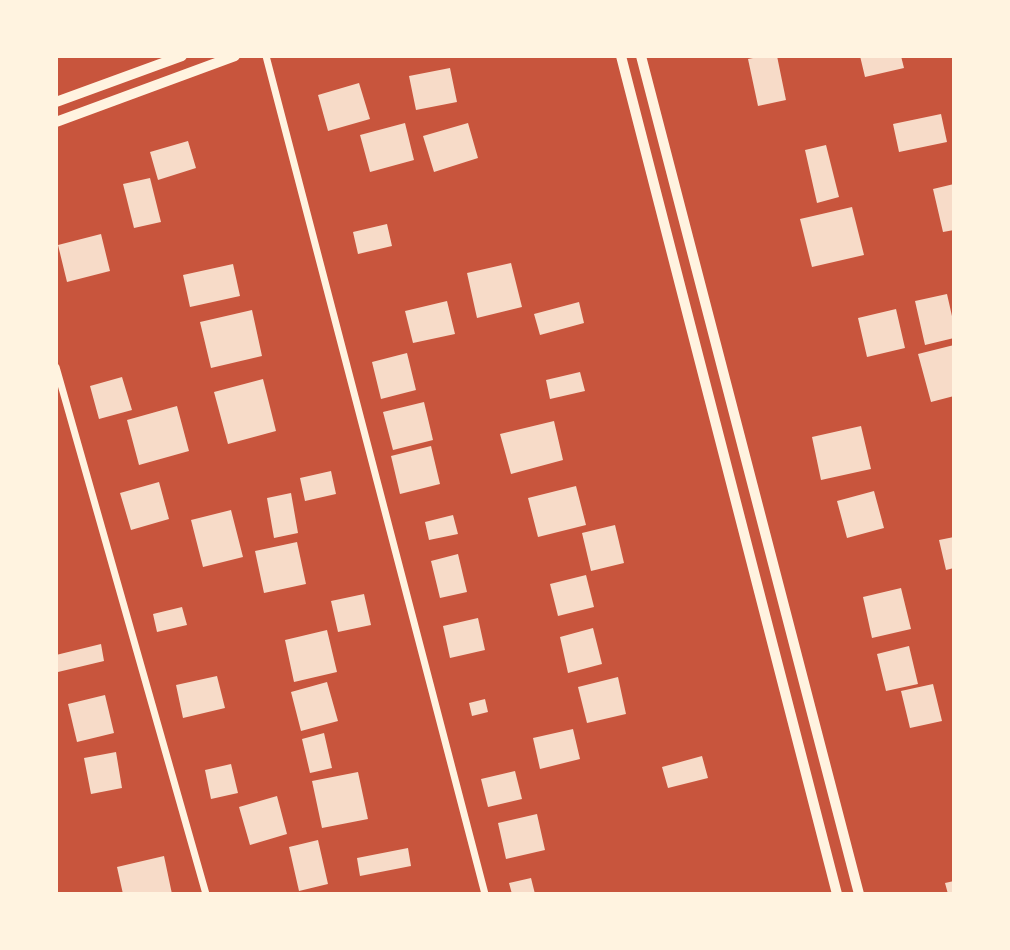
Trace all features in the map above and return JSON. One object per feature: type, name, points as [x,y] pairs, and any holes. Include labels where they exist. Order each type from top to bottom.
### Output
[{"type":"street","points":[[56,102],[182,56]]},
{"type":"street","points":[[56,122],[235,56]]},
{"type":"street","points":[[266,56],[485,894]]},
{"type":"street","points":[[619,56],[837,894]]},
{"type":"street","points":[[642,57],[859,894]]},
{"type":"street","points":[[56,367],[206,894]]},
{"type":"building","points":[[777,56],[786,100],[758,106],[748,59]]},
{"type":"building","points":[[860,56],[901,56],[904,68],[865,77]]},
{"type":"building","points":[[450,68],[457,102],[416,110],[409,76]]},
{"type":"building","points":[[359,83],[370,119],[328,131],[318,95]]},
{"type":"building","points":[[941,114],[947,142],[899,152],[893,124]]},
{"type":"building","points":[[405,123],[414,160],[370,172],[360,135]]},
{"type":"building","points":[[468,123],[478,158],[434,172],[423,136]]},
{"type":"building","points":[[188,141],[196,168],[158,180],[150,152]]},
{"type":"building","points":[[826,145],[839,197],[817,203],[805,150]]},
{"type":"building","points":[[150,178],[161,222],[134,228],[123,184]]},
{"type":"building","points":[[954,184],[954,230],[943,232],[933,189]]},
{"type":"building","points":[[852,207],[864,255],[812,267],[800,219]]},
{"type":"building","points":[[387,224],[392,246],[358,254],[353,232]]},
{"type":"building","points":[[101,234],[110,271],[67,282],[58,245]]},
{"type":"building","points":[[511,263],[522,307],[477,318],[467,273]]},
{"type":"building","points":[[233,264],[240,296],[190,307],[183,275]]},
{"type":"building","points":[[947,294],[954,338],[925,345],[915,301]]},
{"type":"building","points":[[447,301],[455,334],[413,343],[405,311]]},
{"type":"building","points":[[579,302],[584,323],[540,335],[534,314]]},
{"type":"building","points":[[896,309],[905,348],[867,357],[858,318]]},
{"type":"building","points":[[252,310],[262,356],[211,368],[200,322]]},
{"type":"building","points":[[954,345],[954,396],[931,402],[918,354]]},
{"type":"building","points":[[407,353],[416,390],[381,399],[372,362]]},
{"type":"building","points":[[580,372],[585,391],[550,399],[546,380]]},
{"type":"building","points":[[122,377],[132,410],[99,419],[90,386]]},
{"type":"building","points":[[263,379],[276,431],[228,444],[214,392]]},
{"type":"building","points":[[424,402],[433,440],[393,450],[383,412]]},
{"type":"building","points":[[177,406],[189,451],[139,465],[127,420]]},
{"type":"building","points":[[554,421],[563,460],[511,474],[500,434]]},
{"type":"building","points":[[861,426],[871,469],[821,480],[812,437]]},
{"type":"building","points":[[431,446],[440,484],[400,494],[391,456]]},
{"type":"building","points":[[331,471],[336,494],[305,501],[300,478]]},
{"type":"building","points":[[159,482],[169,519],[131,530],[120,493]]},
{"type":"building","points":[[576,486],[586,525],[538,537],[528,498]]},
{"type":"building","points":[[874,491],[884,528],[847,538],[837,501]]},
{"type":"building","points":[[291,493],[298,533],[274,538],[267,498]]},
{"type":"building","points":[[231,510],[243,557],[203,567],[191,520]]},
{"type":"building","points":[[453,515],[458,534],[429,540],[425,522]]},
{"type":"building","points":[[615,525],[624,563],[591,571],[582,533]]},
{"type":"building","points":[[954,537],[954,568],[946,570],[939,540]]},
{"type":"building","points":[[297,542],[306,584],[264,593],[255,551]]},
{"type":"building","points":[[458,554],[467,592],[440,598],[431,561]]},
{"type":"building","points":[[586,575],[594,607],[558,616],[550,584]]},
{"type":"building","points":[[901,588],[911,629],[872,638],[863,597]]},
{"type":"building","points":[[364,594],[371,625],[338,632],[331,601]]},
{"type":"building","points":[[182,607],[187,625],[157,632],[153,614]]},
{"type":"building","points":[[478,618],[485,650],[450,658],[443,626]]},
{"type":"building","points":[[593,628],[602,664],[568,673],[560,637]]},
{"type":"building","points":[[327,630],[337,672],[294,682],[285,640]]},
{"type":"building","points":[[101,644],[104,661],[58,672],[56,655]]},
{"type":"building","points":[[909,646],[918,684],[886,691],[877,654]]},
{"type":"building","points":[[217,676],[225,708],[183,718],[176,685]]},
{"type":"building","points":[[618,677],[626,714],[587,723],[578,687]]},
{"type":"building","points":[[327,682],[338,721],[301,731],[291,692]]},
{"type":"building","points":[[933,684],[942,721],[910,728],[901,691]]},
{"type":"building","points":[[105,695],[114,733],[77,742],[68,704]]},
{"type":"building","points":[[485,699],[488,712],[472,716],[469,703]]},
{"type":"building","points":[[573,729],[580,759],[540,769],[533,738]]},
{"type":"building","points":[[324,733],[332,768],[310,773],[302,739]]},
{"type":"building","points":[[116,752],[122,788],[91,794],[84,758]]},
{"type":"building","points":[[702,756],[708,778],[668,788],[662,767]]},
{"type":"building","points":[[231,764],[238,793],[211,799],[205,770]]},
{"type":"building","points":[[515,771],[522,799],[488,807],[481,779]]},
{"type":"building","points":[[358,772],[368,819],[322,828],[312,781]]},
{"type":"building","points":[[277,796],[287,834],[250,845],[239,807]]},
{"type":"building","points":[[537,814],[545,850],[506,859],[498,823]]},
{"type":"building","points":[[318,840],[328,884],[299,891],[289,847]]},
{"type":"building","points":[[408,848],[411,866],[360,876],[357,858]]},
{"type":"building","points":[[164,856],[172,894],[123,894],[117,867]]},
{"type":"building","points":[[531,878],[535,894],[512,894],[509,883]]},
{"type":"building","points":[[954,881],[954,894],[948,894],[945,883]]}]
